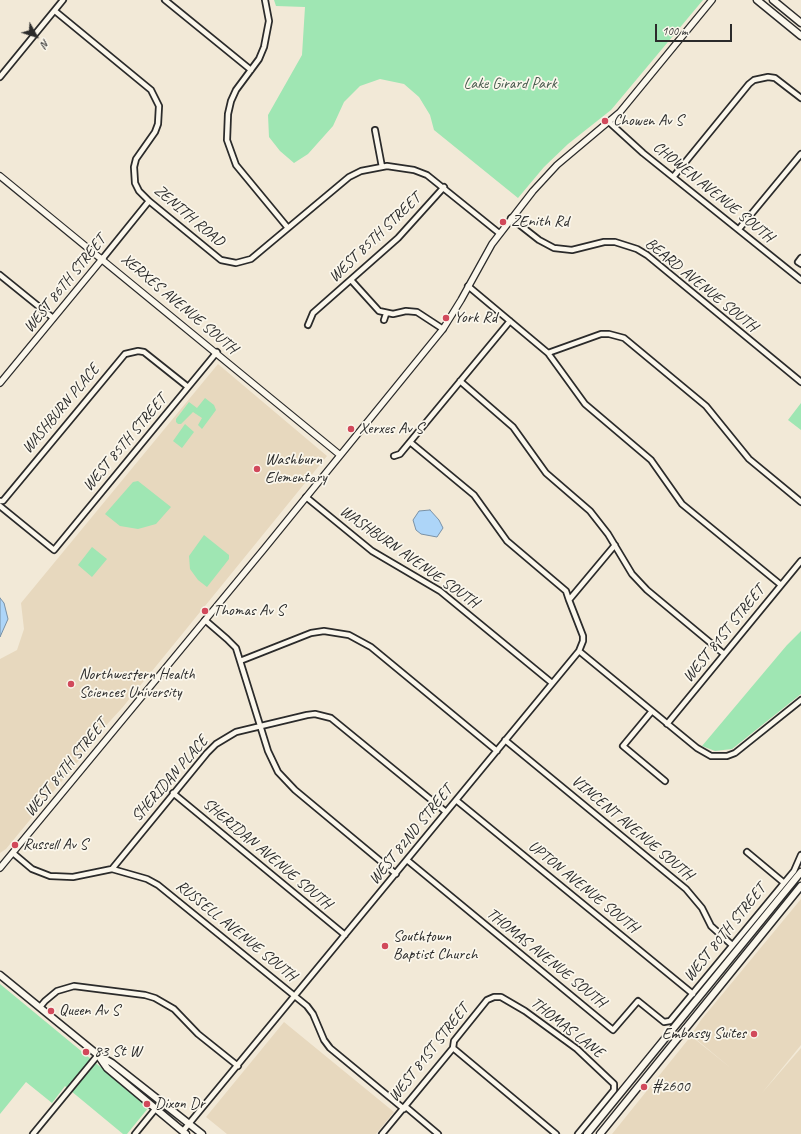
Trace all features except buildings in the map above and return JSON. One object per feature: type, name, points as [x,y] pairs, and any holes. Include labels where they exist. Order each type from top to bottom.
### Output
[{"type":"main road","points":[[757,0],[801,36]]},
{"type":"main road","points":[[773,0],[799,21]]},
{"type":"main road","points":[[779,0],[799,21]]},
{"type":"main road","points":[[587,1134],[801,872]]},
{"type":"main road","points":[[600,1134],[801,886]]},
{"type":"main road","points":[[0,975],[98,1055],[112,1063],[202,1134]]},
{"type":"main road","points":[[671,1032],[678,1038]]},
{"type":"main road","points":[[98,1055],[107,1068],[185,1133]]},
{"type":"street","points":[[0,77],[63,0]]},
{"type":"street","points":[[165,0],[251,70]]},
{"type":"street","points":[[265,0],[269,21],[268,34],[259,59],[236,90],[231,101],[228,114],[227,140],[236,165],[288,228]]},
{"type":"street","name":"WEST 84TH STREET","points":[[0,868],[443,329],[453,315],[468,286],[500,233],[511,218],[557,164],[609,122],[636,95],[712,0]]},
{"type":"street","name":"ZENITH ROAD","points":[[55,10],[145,84],[156,98],[158,106],[158,124],[153,136],[136,159],[134,167],[135,183],[139,191],[149,201],[215,255],[229,262],[244,262],[252,259],[349,177],[361,171],[382,167],[401,167],[414,170],[427,176],[444,187],[500,233]]},
{"type":"street","points":[[674,176],[749,84],[754,80],[768,77],[775,78],[801,98]]},
{"type":"street","name":"CHOWEN AVENUE SOUTH","points":[[609,122],[643,153],[674,176],[801,280]]},
{"type":"street","points":[[375,130],[382,167]]},
{"type":"street","points":[[739,229],[801,154]]},
{"type":"street","name":"XERXES AVENUE SOUTH","points":[[0,176],[103,258],[340,455]]},
{"type":"street","name":"WEST 85TH STREET","points":[[308,325],[314,313],[398,238],[444,187]]},
{"type":"street","name":"WEST 86TH STREET","points":[[0,383],[2,376],[53,318],[149,201]]},
{"type":"street","name":"BEARD AVENUE SOUTH","points":[[511,218],[539,240],[554,248],[572,250],[604,242],[626,244],[637,249],[801,382]]},
{"type":"street","points":[[801,258],[798,262],[801,264]]},
{"type":"street","points":[[0,275],[53,318]]},
{"type":"street","points":[[351,280],[374,306],[386,314],[406,311],[417,312],[443,329]]},
{"type":"street","points":[[468,286],[548,353],[585,404],[651,460],[682,504],[781,585]]},
{"type":"street","points":[[384,320],[386,314]]},
{"type":"street","points":[[394,456],[400,454],[510,321]]},
{"type":"street","points":[[548,353],[601,334],[609,334],[624,338],[706,406],[749,459],[801,502]]},
{"type":"street","name":"WASHBURN PLACE","points":[[0,501],[3,501],[120,358],[125,354],[138,351],[150,356],[188,387]]},
{"type":"street","name":"WEST 85TH STREET","points":[[0,506],[54,550],[217,352]]},
{"type":"street","points":[[460,381],[513,426],[546,473],[590,511],[615,545],[632,574],[647,590],[724,654]]},
{"type":"street","points":[[410,442],[474,495],[507,541],[566,591],[583,636],[583,641],[579,651],[704,753],[711,756],[727,756],[742,748],[801,700]]},
{"type":"street","name":"WASHBURN AVENUE SOUTH","points":[[306,497],[372,551],[440,592],[552,683]]},
{"type":"street","points":[[569,600],[615,545]]},
{"type":"street","name":"WEST 81ST STREET","points":[[667,724],[801,560]]},
{"type":"street","points":[[205,620],[232,643],[240,662],[272,762],[286,782],[396,874]]},
{"type":"street","points":[[240,662],[311,633],[324,631],[349,635],[370,647],[497,751]]},
{"type":"street","name":"WEST 82ND STREET","points":[[185,1133],[190,1124],[579,651]]},
{"type":"street","points":[[652,711],[624,746],[665,781]]},
{"type":"street","points":[[260,726],[315,714],[331,718],[446,812]]},
{"type":"street","name":"SHERIDAN PLACE","points":[[112,869],[173,793],[216,744],[236,732],[260,726]]},
{"type":"street","name":"VINCENT AVENUE SOUTH","points":[[505,740],[686,889],[702,908],[711,926],[732,945]]},
{"type":"street","name":"SHERIDAN AVENUE SOUTH","points":[[173,793],[345,935]]},
{"type":"street","name":"UPTON AVENUE SOUTH","points":[[456,800],[693,994]]},
{"type":"street","name":"WEST 80TH STREET","points":[[664,1022],[670,1020],[693,994],[783,882],[794,871],[801,854],[801,849]]},
{"type":"street","points":[[747,852],[783,882]]},
{"type":"street","name":"RUSSELL AVENUE SOUTH","points":[[12,853],[32,869],[50,876],[73,877],[112,869],[147,879],[158,885],[313,1014],[324,1040],[330,1048],[438,1134]]},
{"type":"street","name":"THOMAS AVENUE SOUTH","points":[[407,860],[614,1030],[638,1001],[664,1022]]},
{"type":"street","points":[[40,1007],[57,991],[74,986],[145,995],[155,998],[174,1009],[198,1034],[238,1066]]},
{"type":"street","name":"WEST 81ST STREET","points":[[382,1134],[453,1048],[454,1041],[487,1000],[494,996],[501,998]]},
{"type":"street","name":"THOMAS LANE","points":[[501,998],[525,1011],[571,1045],[614,1084],[614,1090],[578,1134]]},
{"type":"street","points":[[453,1048],[556,1134]]},
{"type":"street","points":[[33,1134],[98,1055]]},
{"type":"street","points":[[135,1134],[161,1102]]},
{"type":"shaded area","points":[[218,364],[327,456],[122,708],[100,732],[94,742],[6,849],[0,853],[0,659],[17,650],[24,629],[21,603]]},
{"type":"shaded area","points":[[801,899],[801,1045],[762,1093],[801,1048],[801,1134],[612,1134],[691,1036],[732,1069],[691,1035],[701,1020]]},
{"type":"shaded area","points":[[284,1022],[394,1112],[376,1134],[227,1134],[206,1117]]},
{"type":"green space","name":"Lake Girard Park","points":[[274,0],[703,0],[611,110],[568,144],[544,167],[518,198],[434,130],[430,115],[419,97],[404,84],[380,79],[360,86],[344,102],[333,126],[308,154],[294,163],[280,151],[269,137],[268,115],[302,55],[305,7],[276,6]]},
{"type":"green space","points":[[205,398],[214,405],[216,410],[202,429],[198,425],[202,418],[193,412],[181,424],[176,422],[176,419],[189,402],[197,408]]},
{"type":"green space","points":[[801,403],[801,430],[788,420]]},
{"type":"green space","points":[[185,424],[194,432],[182,448],[173,441]]},
{"type":"green space","points":[[138,481],[171,507],[156,524],[138,529],[120,526],[105,514],[133,482]]},
{"type":"green space","points":[[204,535],[229,555],[229,559],[207,587],[198,580],[190,569],[189,556]]},
{"type":"green space","points":[[92,547],[107,559],[92,577],[78,565]]},
{"type":"green space","points":[[801,631],[801,694],[732,749],[715,751],[702,746],[787,645]]},
{"type":"green space","points":[[0,984],[149,1107],[127,1134],[123,1134],[65,1086],[52,1103],[26,1082],[0,1114]]},
{"type":"water","points":[[430,510],[439,520],[443,528],[437,537],[421,534],[416,530],[413,520],[419,511]]},
{"type":"water","points":[[0,598],[4,603],[8,619],[0,637]]},
{"type":"place","name":"Chowen Av S","points":[[605,121]]},
{"type":"place","name":"ZEnith Rd","points":[[503,222]]},
{"type":"place","name":"York Rd","points":[[446,318]]},
{"type":"place","name":"Xerxes Av S","points":[[351,429]]},
{"type":"place","name":"Washburn Elementary","points":[[257,469]]},
{"type":"place","name":"Thomas Av S","points":[[205,611]]},
{"type":"place","name":"Northwestern Health Sciences University","points":[[71,684]]},
{"type":"place","name":"Russell Av S","points":[[15,845]]},
{"type":"place","name":"Southtown Baptist Church","points":[[385,946]]},
{"type":"place","name":"Queen Av S","points":[[51,1011]]},
{"type":"place","name":"Embassy Suites","points":[[754,1034]]},
{"type":"place","name":"83 St W","points":[[86,1052]]},
{"type":"place","name":"#2600","points":[[644,1087]]},
{"type":"place","name":"Dixon Dr","points":[[147,1104]]}]
